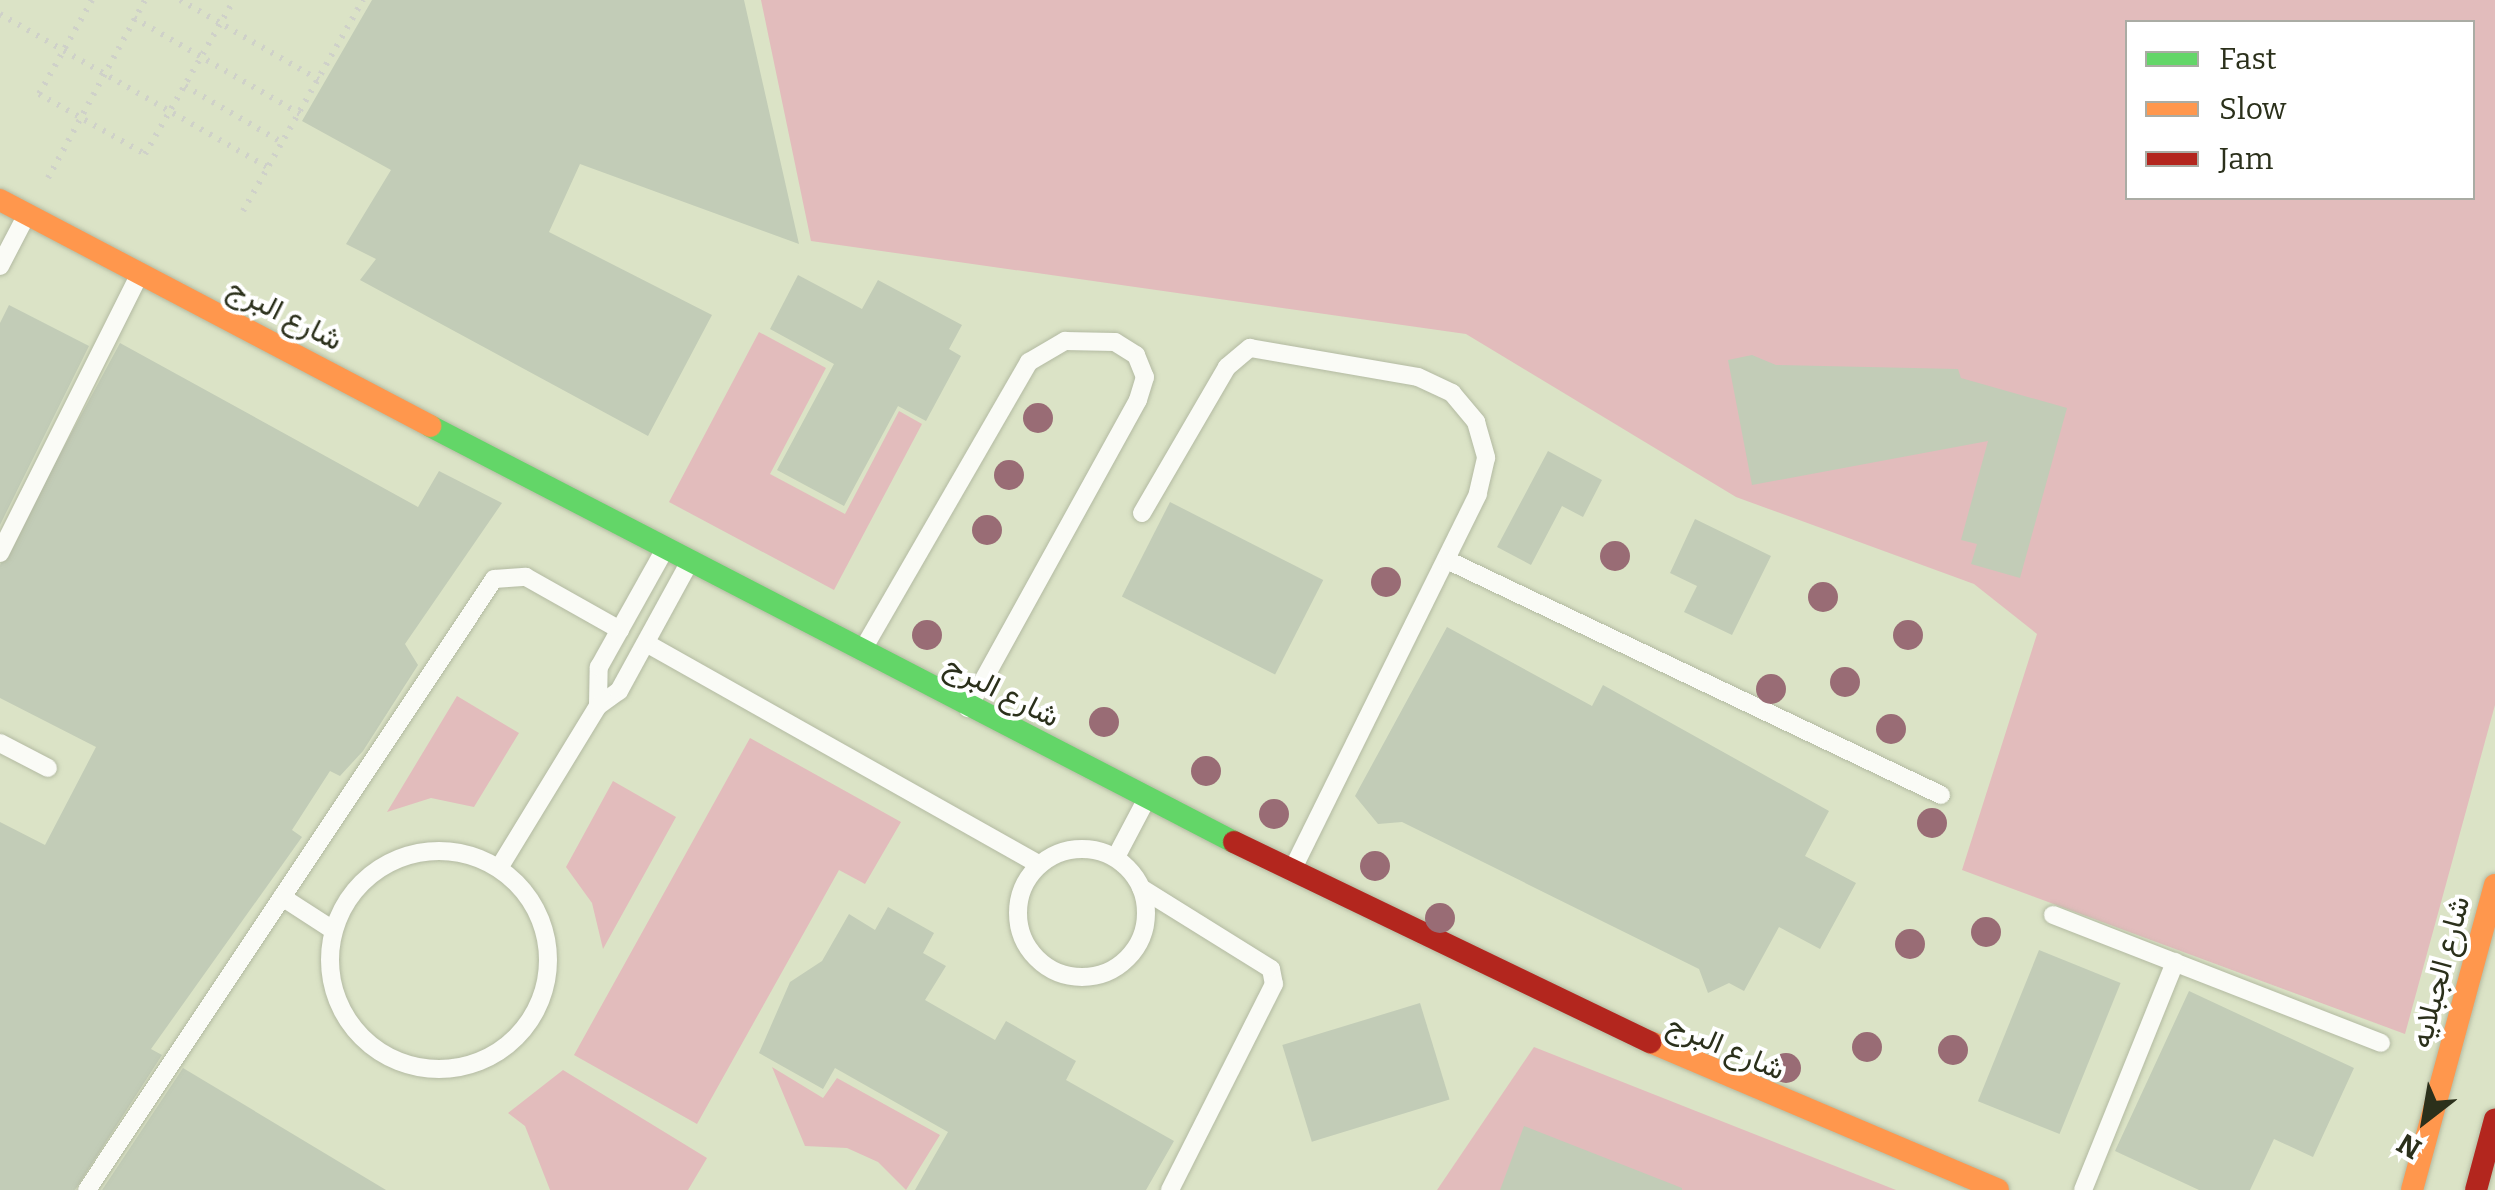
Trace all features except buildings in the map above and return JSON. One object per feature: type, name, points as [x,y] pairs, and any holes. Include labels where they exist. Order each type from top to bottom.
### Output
[{"type":"street","name":"شارع البرج","points":[[0,200],[667,546],[968,708],[1616,1033],[1998,1190]]},
{"type":"street","name":"شارع الجبلايه","points":[[2412,1190],[2495,885]]},
{"type":"street","points":[[2476,1190],[2495,1119]]},
{"type":"lane","points":[[0,266],[28,214]]},
{"type":"lane","points":[[0,554],[140,273]]},
{"type":"lane","points":[[862,652],[1029,362],[1065,342],[1115,342],[1136,355],[1145,377],[1138,400],[968,708]]},
{"type":"lane","points":[[1142,514],[1228,367],[1266,348],[1418,377],[1452,393],[1476,422],[1486,458],[1447,560],[1292,872]]},
{"type":"lane","points":[[598,706],[599,667],[667,546]]},
{"type":"lane","points":[[498,868],[598,706],[619,691],[691,559]]},
{"type":"lane","points":[[1447,560],[1941,796]]},
{"type":"lane","points":[[86,1190],[494,579],[526,577],[620,630]]},
{"type":"lane","points":[[646,643],[1040,864]]},
{"type":"lane","points":[[0,743],[48,768]]},
{"type":"lane","points":[[1116,857],[1146,798]]},
{"type":"lane","points":[[1142,888],[1138,946],[1108,972],[1068,976],[1022,938],[1019,898],[1040,864],[1076,848],[1116,857],[1142,888],[1271,970],[1274,984],[1170,1190]]},
{"type":"lane","points":[[434,850],[498,868],[542,921],[548,972],[532,1021],[478,1064],[410,1066],[352,1028],[329,964],[334,930],[370,874],[400,858],[434,850]]},
{"type":"lane","points":[[282,896],[334,930]]},
{"type":"lane","points":[[2053,914],[2381,1043]]},
{"type":"lane","points":[[2083,1190],[2174,962]]},
{"type":"path","points":[[92,0],[38,94],[145,154],[234,0]]},
{"type":"path","points":[[28,214],[144,0]]},
{"type":"path","points":[[180,0],[320,80]]},
{"type":"path","points":[[242,211],[363,0]]},
{"type":"path","points":[[0,14],[268,168]]},
{"type":"path","points":[[134,18],[300,114]]},
{"type":"path","points":[[185,86],[283,142]]},
{"type":"shaded area","points":[[761,0],[2495,0],[2495,705],[2405,1034],[1962,870],[2037,634],[1974,584],[1736,497],[1466,334],[811,241]]},
{"type":"shaded area","points":[[759,332],[826,368],[770,474],[845,514],[899,411],[922,424],[834,590],[669,502]]},
{"type":"shaded area","points":[[457,696],[519,733],[474,807],[431,798],[387,812]]},
{"type":"shaded area","points":[[750,738],[901,822],[865,884],[839,870],[697,1124],[574,1055]]},
{"type":"shaded area","points":[[613,781],[676,817],[603,949],[592,903],[566,867]]},
{"type":"shaded area","points":[[1534,1047],[1896,1190],[1437,1190]]},
{"type":"shaded area","points":[[772,1067],[823,1098],[837,1078],[940,1135],[906,1190],[878,1162],[847,1148],[805,1146]]},
{"type":"shaded area","points":[[563,1070],[707,1158],[688,1190],[550,1190],[525,1126],[508,1113]]},
{"type":"traffic: fast","points":[[430,426],[1234,842]]},
{"type":"traffic: slow","points":[[0,200],[430,426]]},
{"type":"traffic: slow","points":[[2412,1190],[2495,885]]},
{"type":"traffic: slow","points":[[1650,1042],[1998,1190]]},
{"type":"traffic: jam","points":[[1234,842],[1650,1042]]},
{"type":"traffic: jam","points":[[2476,1190],[2495,1119]]}]
